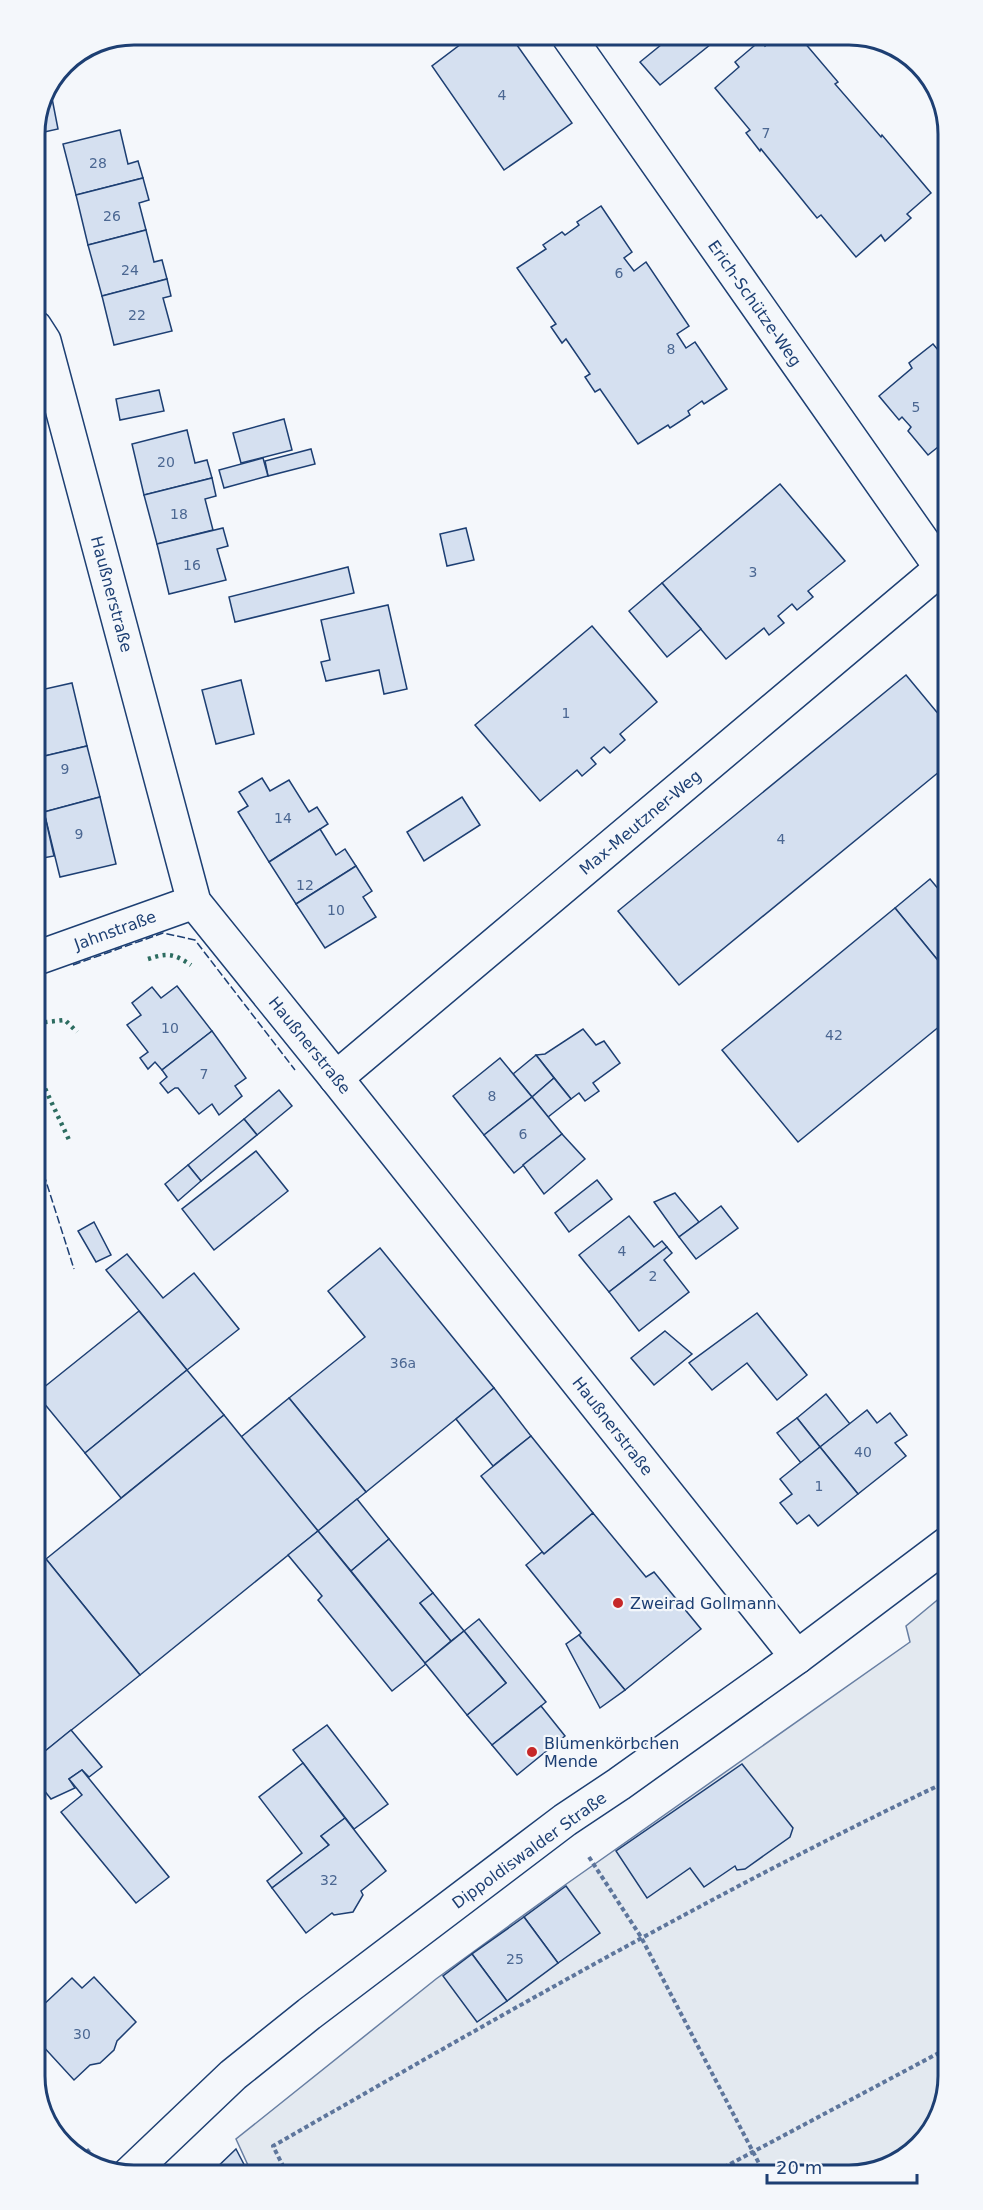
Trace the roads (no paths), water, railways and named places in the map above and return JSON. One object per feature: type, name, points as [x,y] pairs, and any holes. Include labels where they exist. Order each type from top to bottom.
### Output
[{"type":"street","name":"Erich-Schütze-Weg","points":[[574,45],[938,561]]},
{"type":"street","name":"Haußnerstraße","points":[[45,345],[194,902],[797,1658]]},
{"type":"street","name":"Max-Meutzner-Weg","points":[[336,1078],[938,572]]},
{"type":"street","name":"Jahnstraße","points":[[45,955],[194,902]]},
{"type":"street","name":"Dippoldiswalder Straße","points":[[138,2165],[233,2075],[309,2014],[565,1820],[620,1784],[797,1658],[938,1551]]},
{"type":"place","name":"Zweirad Gollmann","points":[[618,1603]]},
{"type":"place","name":"Blumenkörbchen Mende","points":[[532,1752]]}]
